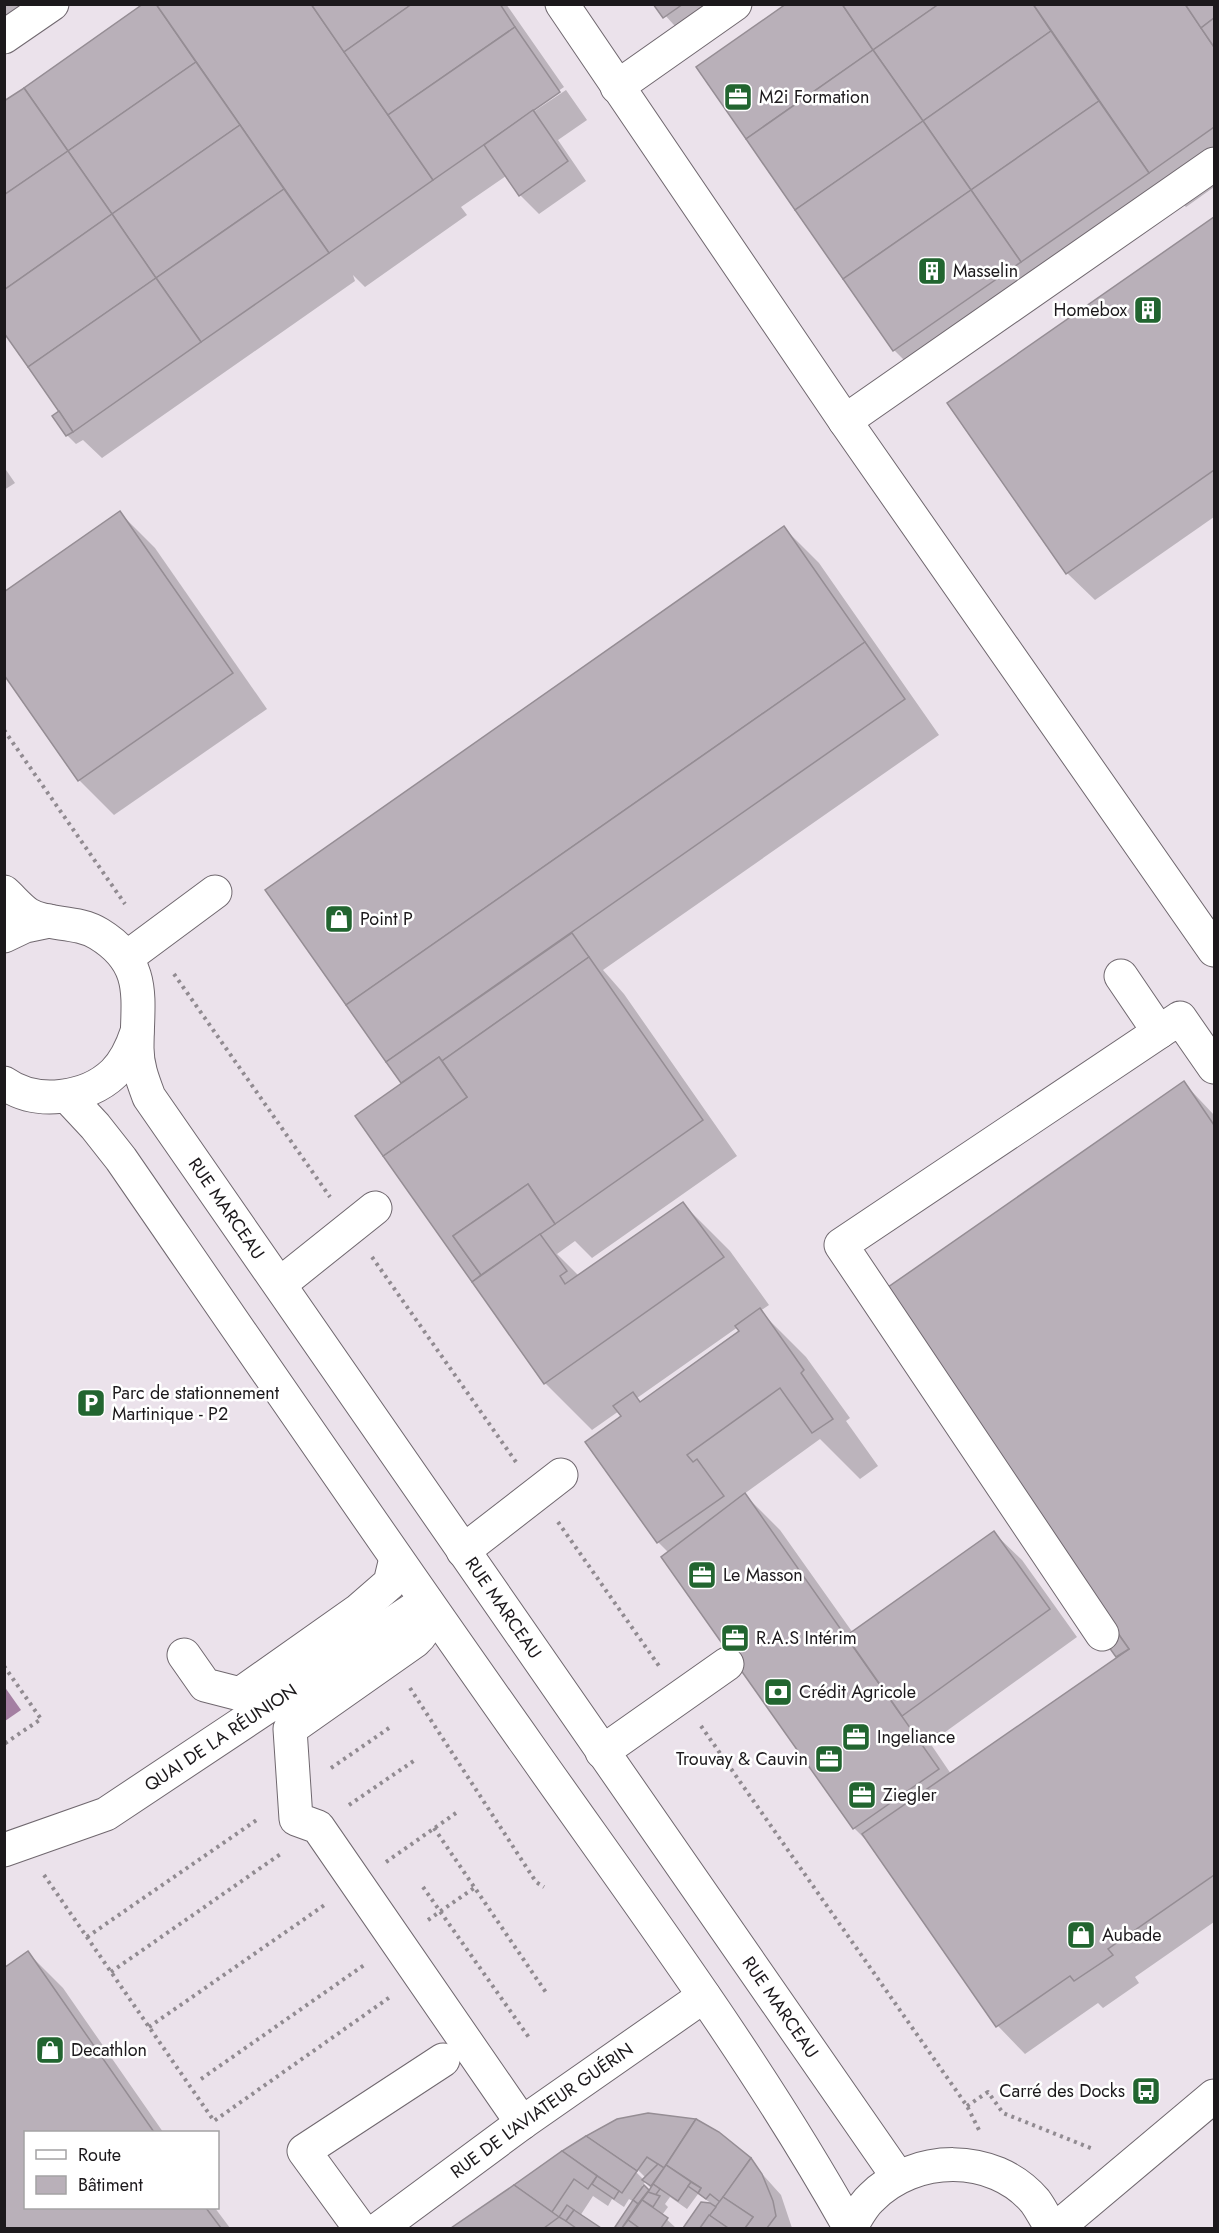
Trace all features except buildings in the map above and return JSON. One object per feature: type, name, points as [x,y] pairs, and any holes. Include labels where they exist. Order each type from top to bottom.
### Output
[{"type":"main road","points":[[4,37],[52,4]]},
{"type":"main road","points":[[562,4],[845,421],[1215,950]]},
{"type":"main road","points":[[617,87],[735,4]]},
{"type":"main road","points":[[845,421],[1215,164]]},
{"type":"main road","name":"RUE MARCEAU","points":[[4,892],[29,915],[49,921],[74,924],[138,949],[140,997],[137,1049],[140,1075],[149,1097],[898,2177]]},
{"type":"main road","points":[[138,949],[215,892]]},
{"type":"main road","name":"RUE MARCEAU","points":[[4,936],[25,926],[49,921]]},
{"type":"main road","points":[[1122,976],[1159,1032]]},
{"type":"main road","points":[[1102,1634],[841,1245],[1180,1018],[1215,1067]]},
{"type":"main road","name":"RUE MARCEAU","points":[[4,1083],[36,1096],[67,1096],[92,1088],[114,1073],[130,1052],[139,1028]]},
{"type":"main road","points":[[67,1096],[121,1159],[396,1558],[704,1996],[802,2142],[850,2228],[870,2199],[898,2177],[933,2165],[971,2165],[1006,2178],[1034,2200],[1052,2229]]},
{"type":"main road","points":[[280,1284],[363,1217]]},
{"type":"main road","points":[[463,1551],[549,1484]]},
{"type":"main road","points":[[184,1655],[205,1684],[240,1694],[359,1610],[390,1583],[396,1558]]},
{"type":"main road","points":[[426,1601],[428,1621],[424,1632],[290,1729],[303,1813],[356,1883],[522,2123]]},
{"type":"main road","name":"QUAI DE LA RÉUNION","points":[[13,1846],[106,1814],[426,1601]]},
{"type":"main road","points":[[602,1752],[727,1664]]},
{"type":"main road","name":"RUE DE L'AVIATEUR GUÉRIN","points":[[380,2229],[522,2123],[704,1996]]},
{"type":"main road","points":[[360,2229],[304,2151],[443,2060]]},
{"type":"main road","points":[[1057,2229],[1215,2096]]},
{"type":"path","points":[[4,730],[138,949],[363,1217],[549,1484],[680,1697],[967,2106],[1006,2178]]},
{"type":"path","points":[[390,1657],[536,1882],[544,1887]]},
{"type":"path","points":[[4,1666],[41,1719],[4,1744]]},
{"type":"path","points":[[111,1972],[303,1813],[392,1726]]},
{"type":"path","points":[[87,1937],[303,1813],[415,1760]]},
{"type":"path","points":[[149,2027],[456,1813]]},
{"type":"path","points":[[434,1828],[547,1994]]},
{"type":"path","points":[[13,1846],[87,1937],[214,2121],[396,1993]]},
{"type":"path","points":[[423,1887],[530,2039]]},
{"type":"path","points":[[201,2079],[373,1959]]},
{"type":"path","points":[[967,2106],[988,2092],[1003,2113],[1091,2146]]},
{"type":"shaded area","points":[[4,1686],[21,1710],[5,1721],[4,1721]]},
{"type":"place","name":"M2i Formation","points":[[738,97]]},
{"type":"place","name":"Masselin","points":[[932,271]]},
{"type":"place","name":"Homebox","points":[[1148,310]]},
{"type":"place","name":"Point P","points":[[339,919]]},
{"type":"place","name":"Parc de stationnement Martinique - P2","points":[[91,1403]]},
{"type":"place","name":"Le Masson","points":[[702,1575]]},
{"type":"place","name":"R.A.S Intérim","points":[[735,1638]]},
{"type":"place","name":"Crédit Agricole","points":[[778,1692]]},
{"type":"place","name":"Ingeliance","points":[[856,1737]]},
{"type":"place","name":"Trouvay & Cauvin","points":[[829,1759]]},
{"type":"place","name":"Ziegler","points":[[862,1795]]},
{"type":"place","name":"Aubade","points":[[1081,1935]]},
{"type":"place","name":"Decathlon","points":[[50,2050]]},
{"type":"place","name":"Carré des Docks","points":[[1146,2091]]}]
